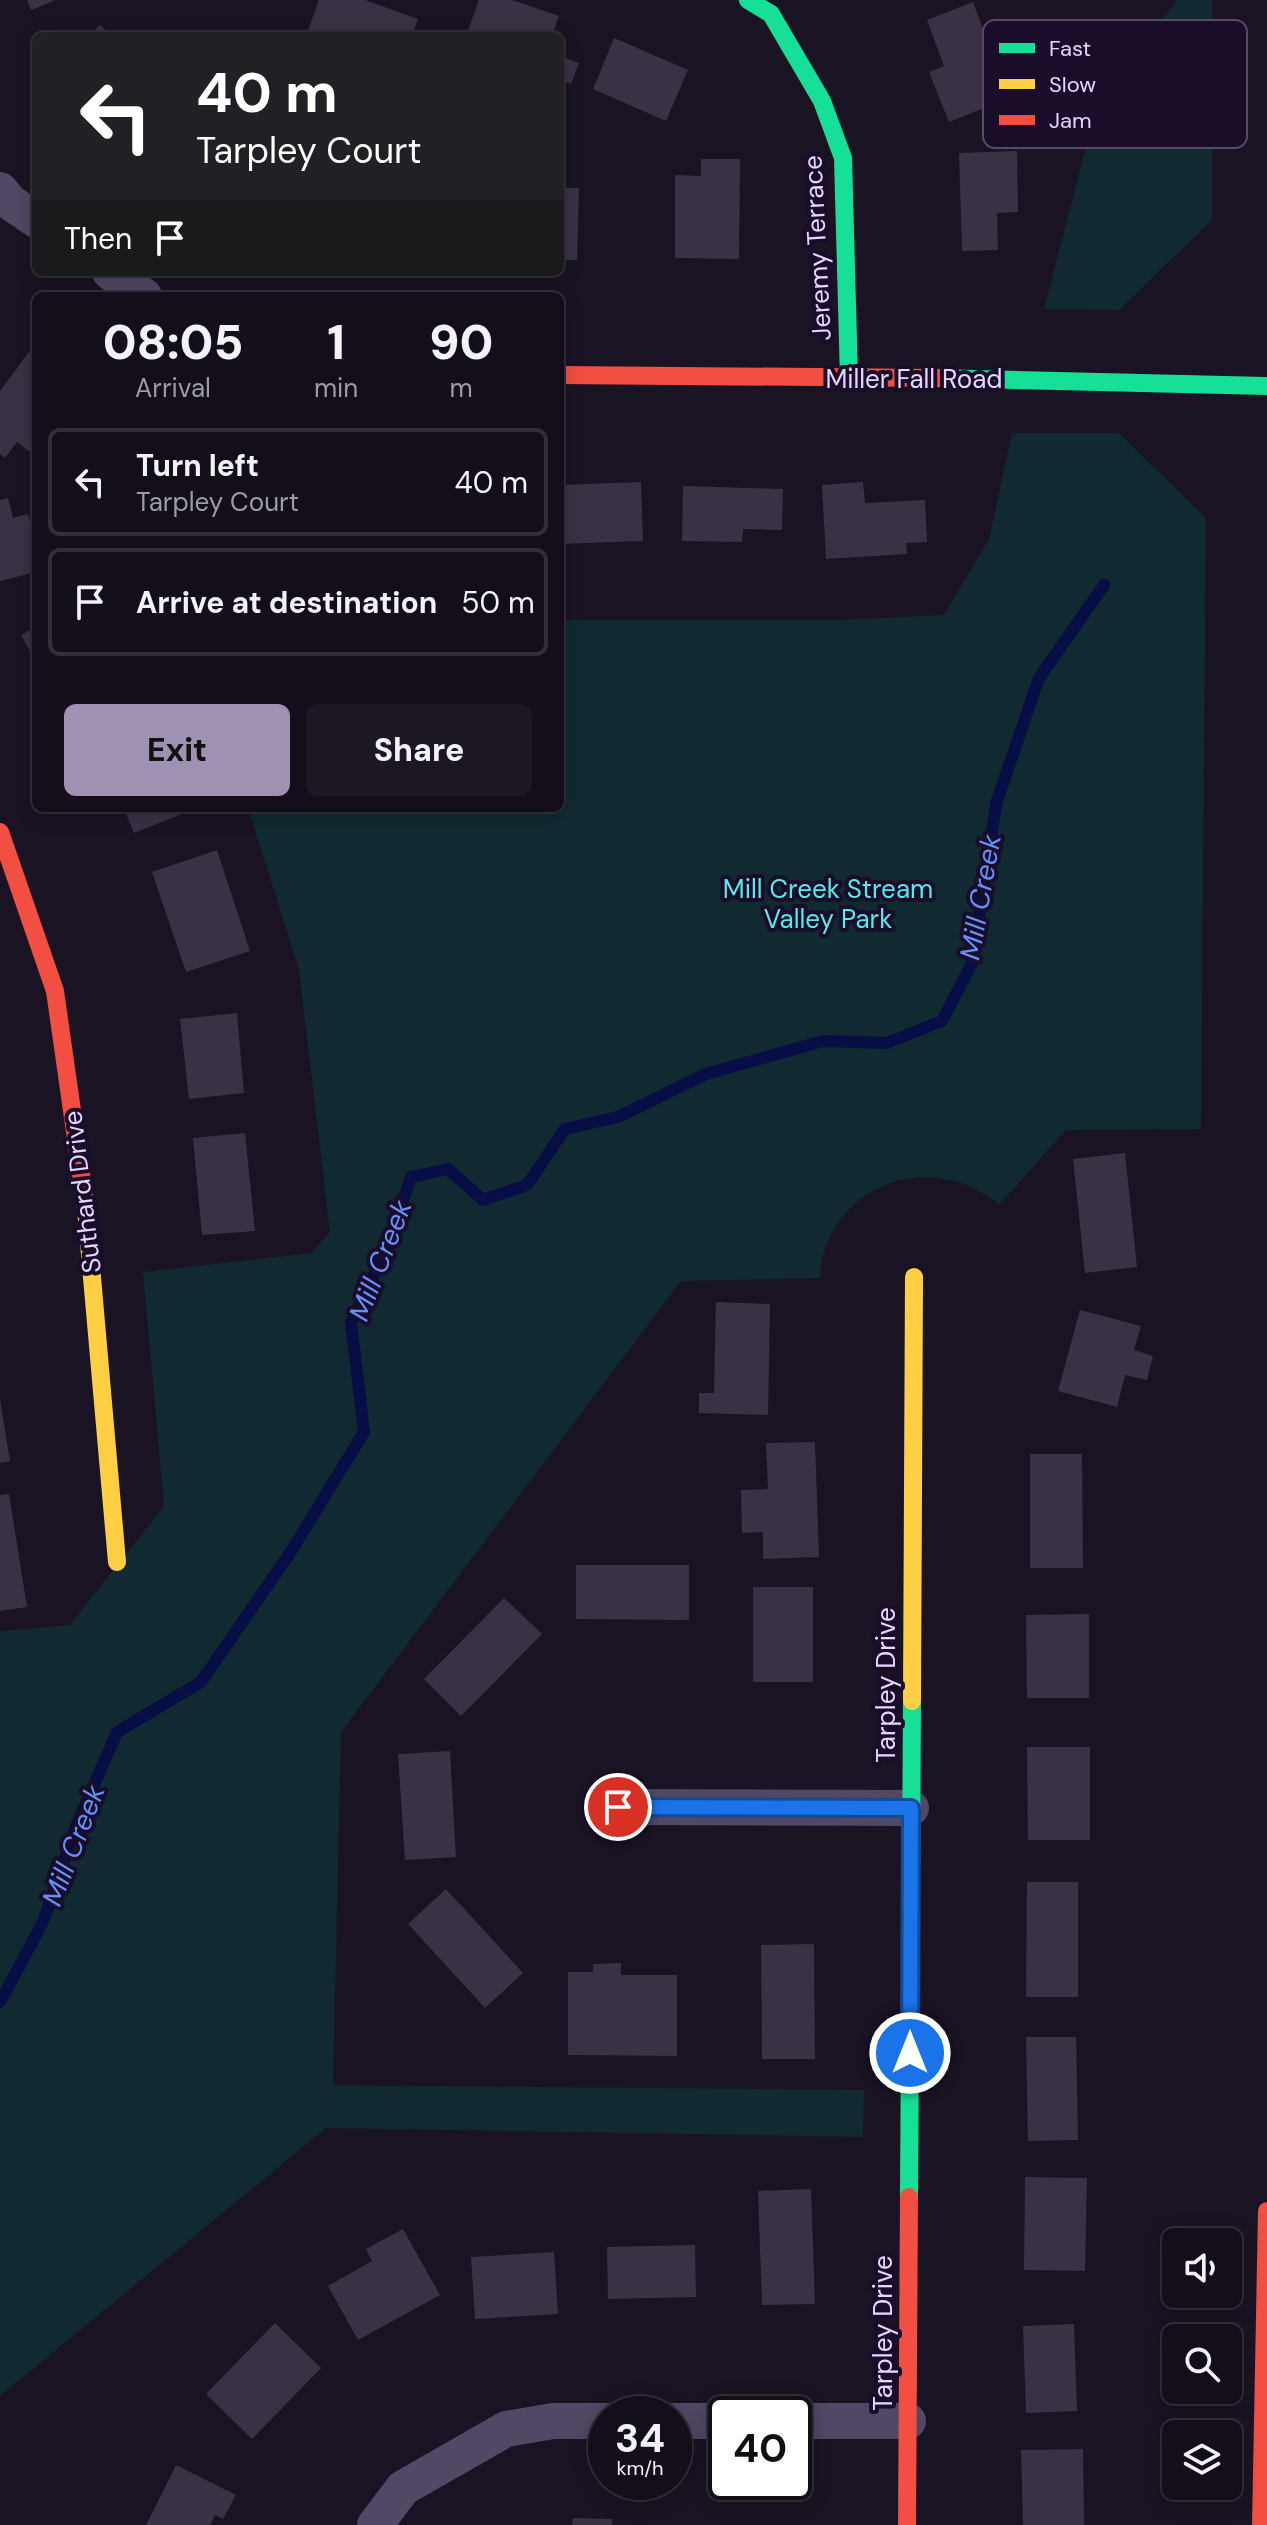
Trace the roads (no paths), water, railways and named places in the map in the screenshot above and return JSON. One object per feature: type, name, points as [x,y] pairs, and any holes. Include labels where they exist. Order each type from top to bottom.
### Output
[{"type":"street","name":"Jeremy Terrace","points":[[769,5],[822,101],[843,158],[849,378]]},
{"type":"street","points":[[116,276],[138,292]]},
{"type":"street","name":"Miller Fall Road","points":[[564,375],[1127,380],[1267,386]]},
{"type":"street","name":"Suthard Drive","points":[[0,832],[55,991],[86,1210],[117,1562]]},
{"type":"street","name":"Tarpley Drive","points":[[907,2525],[914,1277]]},
{"type":"street","points":[[618,1807],[911,1808]]},
{"type":"street","points":[[1261,2525],[1267,2211]]},
{"type":"street","points":[[375,2525],[403,2488],[506,2429],[553,2421],[588,2421]]},
{"type":"street","points":[[812,2421],[908,2421]]},
{"type":"waterway","name":"Mill Creek","points":[[0,2002],[43,1922],[77,1824],[117,1732],[201,1682],[290,1553],[364,1432],[351,1322],[387,1248],[411,1177],[448,1169],[483,1200],[527,1185],[565,1129],[618,1117],[706,1074],[823,1041],[887,1043],[942,1021],[972,963],[996,804],[1039,678],[1104,585]]},
{"type":"park label","name":"Mill Creek Stream Valley Park","points":[[828,904]]}]
